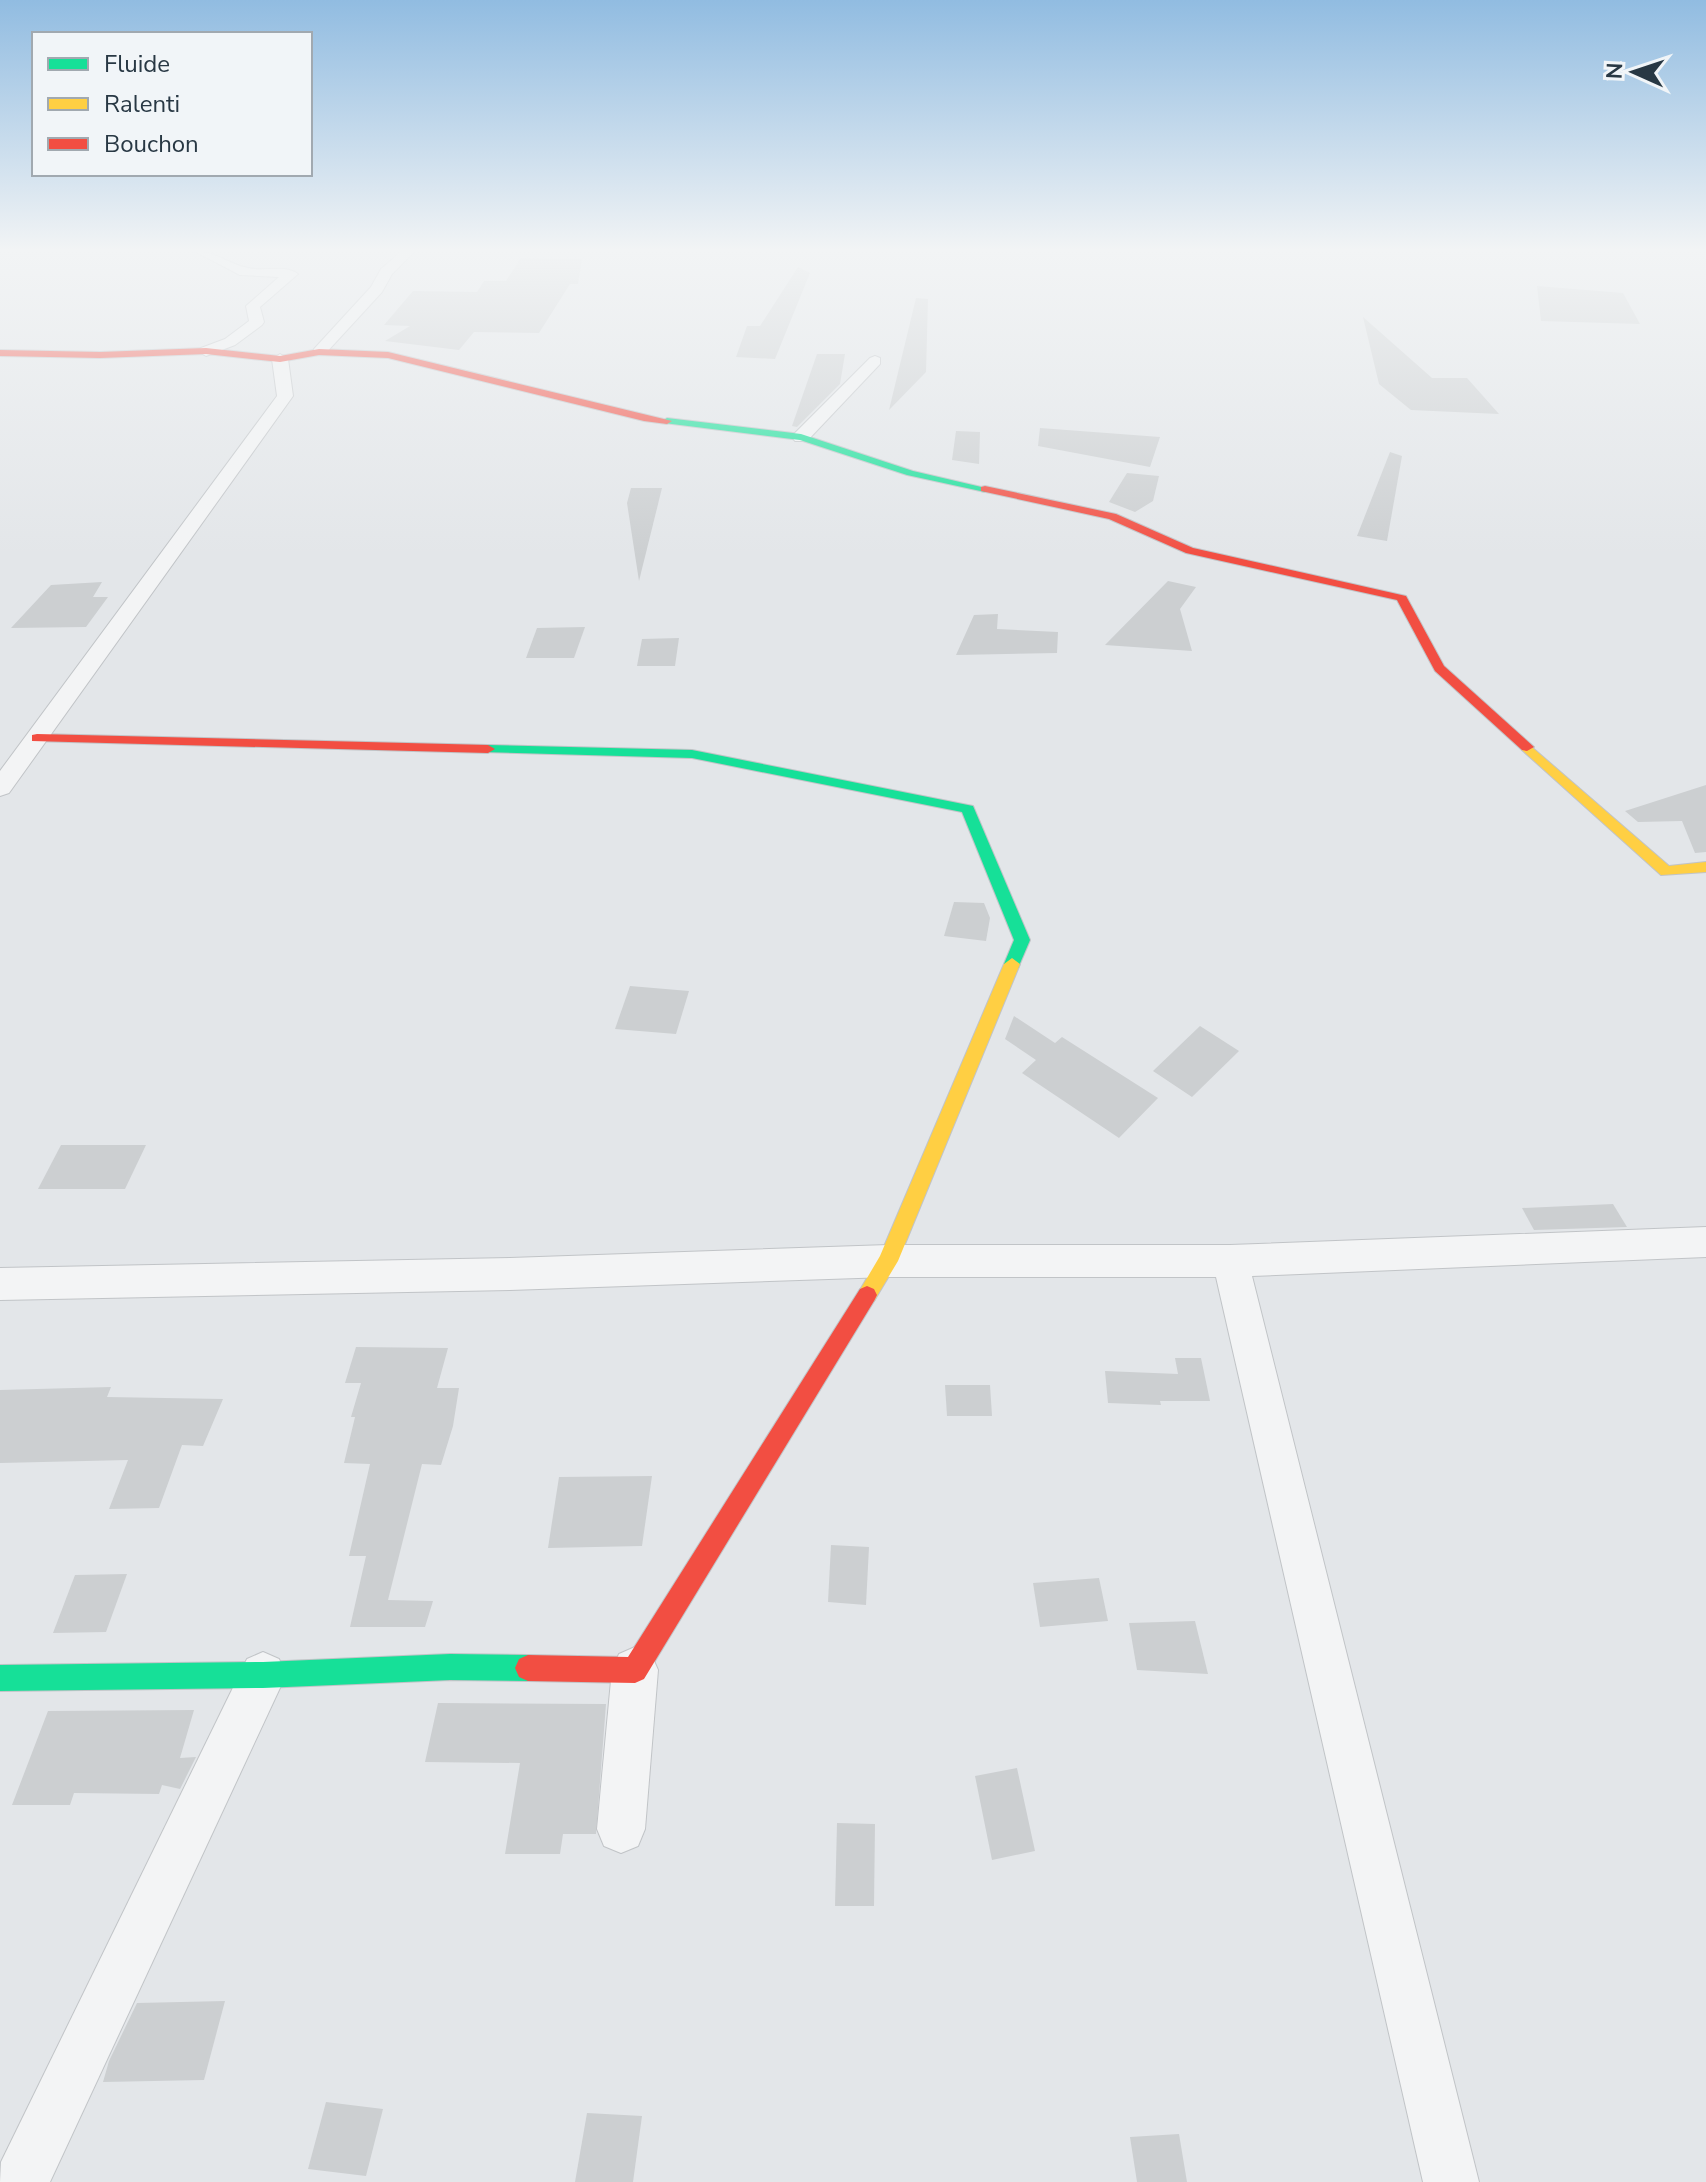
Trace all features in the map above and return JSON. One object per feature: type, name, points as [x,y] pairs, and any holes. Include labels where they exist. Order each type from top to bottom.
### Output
[{"type":"street","points":[[0,353],[158,353]]},
{"type":"street","points":[[223,353],[280,359],[314,353]]},
{"type":"street","points":[[338,353],[388,355],[644,418],[801,437],[911,473],[1112,516],[1190,551],[1402,598],[1439,668],[1666,871],[1706,867]]},
{"type":"street","points":[[0,788],[285,396],[280,359]]},
{"type":"street","points":[[801,437],[875,361]]},
{"type":"street","points":[[37,738],[692,754],[968,809],[1022,940],[888,1261],[635,1670],[621,1829]]},
{"type":"street","points":[[0,1284],[510,1274],[888,1261],[1230,1261],[1706,1242]]},
{"type":"street","points":[[1230,1261],[1451,2182]]},
{"type":"street","points":[[0,1678],[263,1675],[450,1667],[635,1670]]},
{"type":"street","points":[[21,2182],[263,1675]]},
{"type":"building","points":[[737,353],[778,353],[775,359],[736,357]]},
{"type":"building","points":[[903,353],[927,353],[926,372],[889,410]]},
{"type":"building","points":[[1372,353],[1404,353],[1432,378],[1467,378],[1499,414],[1411,410],[1379,384]]},
{"type":"building","points":[[817,354],[845,354],[840,384],[797,427],[792,426]]},
{"type":"building","points":[[1040,428],[1160,437],[1150,467],[1038,446]]},
{"type":"building","points":[[956,431],[980,432],[979,464],[952,460]]},
{"type":"building","points":[[1390,452],[1402,456],[1387,541],[1357,536]]},
{"type":"building","points":[[1127,473],[1159,476],[1153,501],[1135,512],[1109,502]]},
{"type":"building","points":[[631,488],[662,488],[639,581],[627,503]]},
{"type":"building","points":[[1168,581],[1196,587],[1180,609],[1192,651],[1105,645]]},
{"type":"building","points":[[102,582],[93,597],[108,597],[86,627],[11,628],[51,585]]},
{"type":"building","points":[[998,614],[997,629],[1058,632],[1057,653],[956,655],[974,615]]},
{"type":"building","points":[[585,627],[574,658],[526,658],[537,628]]},
{"type":"building","points":[[679,638],[675,666],[637,666],[642,639]]},
{"type":"building","points":[[1706,785],[1706,852],[1695,853],[1682,821],[1638,822],[1625,811]]},
{"type":"building","points":[[954,902],[984,903],[990,918],[986,941],[944,936]]},
{"type":"building","points":[[630,986],[689,991],[676,1034],[615,1029]]},
{"type":"building","points":[[1014,1016],[1055,1043],[1062,1037],[1158,1098],[1119,1138],[1022,1073],[1036,1060],[1005,1039]]},
{"type":"building","points":[[1200,1026],[1239,1051],[1192,1097],[1153,1071]]},
{"type":"building","points":[[61,1145],[146,1145],[125,1189],[38,1189]]},
{"type":"building","points":[[1613,1204],[1627,1227],[1534,1230],[1522,1208]]},
{"type":"building","points":[[356,1347],[448,1348],[437,1388],[459,1388],[453,1426],[441,1465],[422,1464],[388,1600],[433,1601],[425,1627],[350,1627],[366,1556],[349,1556],[370,1464],[344,1463],[355,1417],[351,1417],[361,1383],[345,1383]]},
{"type":"building","points":[[1175,1358],[1201,1358],[1210,1401],[1160,1401],[1161,1405],[1108,1403],[1105,1371],[1178,1374]]},
{"type":"building","points":[[945,1385],[990,1385],[992,1416],[947,1416]]},
{"type":"building","points":[[111,1387],[107,1397],[223,1399],[203,1446],[182,1445],[159,1508],[109,1509],[128,1460],[0,1463],[0,1390]]},
{"type":"building","points":[[652,1476],[642,1546],[548,1548],[559,1477]]},
{"type":"building","points":[[831,1545],[869,1547],[866,1605],[828,1602]]},
{"type":"building","points":[[127,1574],[106,1632],[53,1633],[75,1575]]},
{"type":"building","points":[[1099,1578],[1108,1621],[1040,1627],[1033,1583]]},
{"type":"building","points":[[1195,1621],[1208,1674],[1137,1670],[1129,1623]]},
{"type":"building","points":[[438,1703],[606,1704],[596,1834],[563,1834],[560,1854],[505,1854],[520,1763],[425,1762]]},
{"type":"building","points":[[194,1710],[180,1758],[196,1757],[180,1789],[162,1785],[159,1794],[74,1793],[70,1805],[12,1805],[48,1711]]},
{"type":"building","points":[[1017,1768],[1035,1851],[992,1860],[975,1776]]},
{"type":"building","points":[[837,1823],[875,1824],[874,1906],[835,1906]]},
{"type":"building","points":[[225,2001],[204,2080],[103,2082],[109,2061],[137,2003]]},
{"type":"building","points":[[326,2102],[383,2109],[366,2176],[308,2169]]},
{"type":"building","points":[[587,2113],[642,2116],[633,2182],[575,2182]]},
{"type":"building","points":[[1179,2134],[1187,2182],[1137,2182],[1130,2137]]},
{"type":"traffic: fast","points":[[667,421],[801,437],[911,473],[985,489]]},
{"type":"traffic: fast","points":[[488,749],[692,754],[968,809],[1022,940],[1012,964]]},
{"type":"traffic: fast","points":[[0,1678],[263,1675],[450,1667],[528,1668]]},
{"type":"traffic: slow","points":[[1527,747],[1666,871],[1706,867]]},
{"type":"traffic: slow","points":[[867,1295],[888,1261],[1012,964]]},
{"type":"traffic: jam","points":[[0,353],[158,353]]},
{"type":"traffic: jam","points":[[223,353],[280,359],[314,353]]},
{"type":"traffic: jam","points":[[338,353],[388,355],[667,421]]},
{"type":"traffic: jam","points":[[985,489],[1112,516],[1190,551],[1402,598],[1439,668],[1527,747]]},
{"type":"traffic: jam","points":[[37,738],[488,749]]},
{"type":"traffic: jam","points":[[528,1668],[635,1670],[867,1295]]}]
